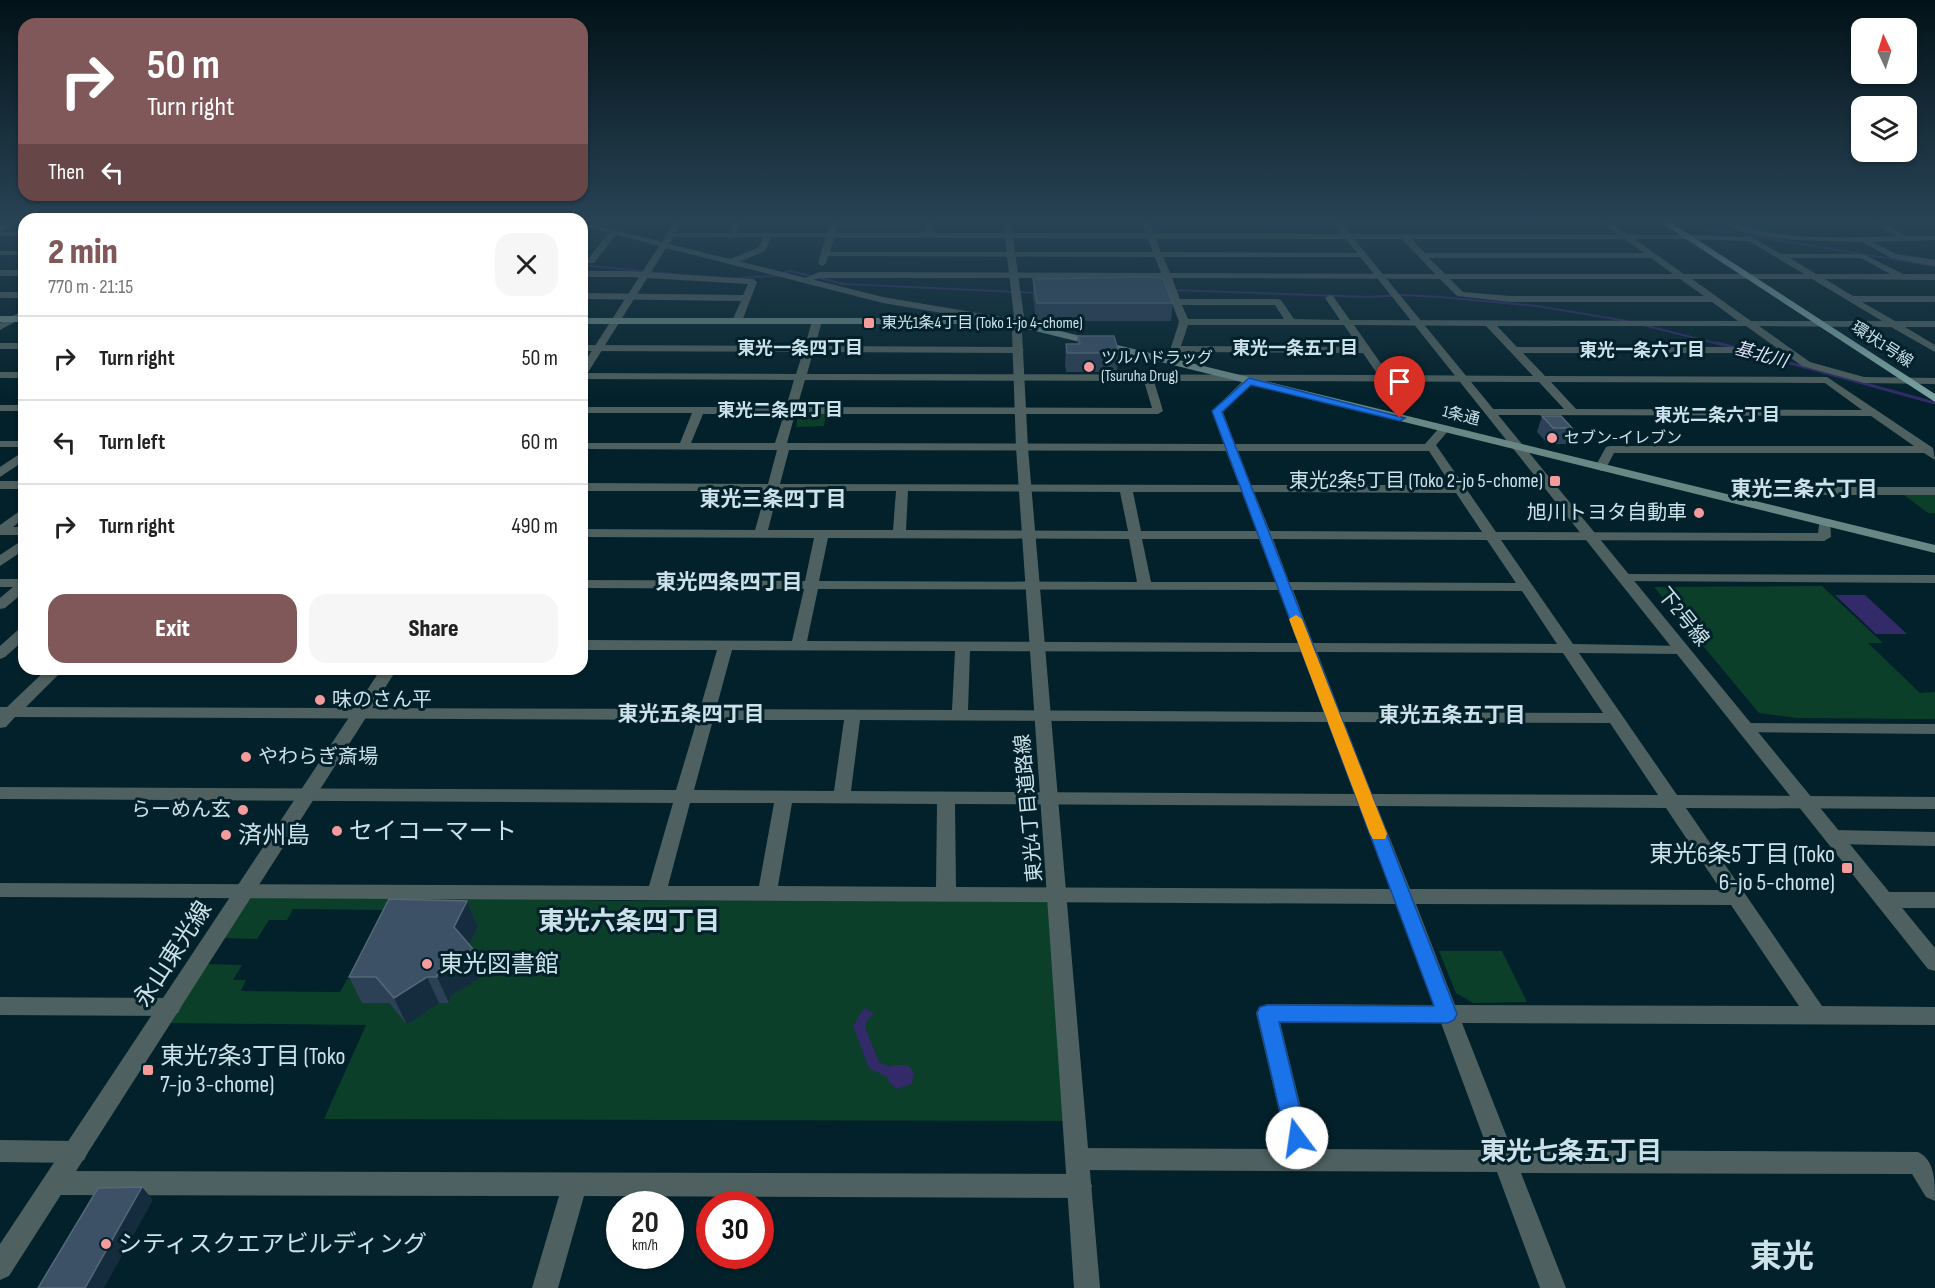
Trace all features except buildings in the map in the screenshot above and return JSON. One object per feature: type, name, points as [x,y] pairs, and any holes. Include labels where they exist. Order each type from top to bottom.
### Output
[{"type":"main road","name":"環状1号線","points":[[1753,280],[1934,398]]},
{"type":"main road","points":[[0,319],[18,319]]},
{"type":"main road","name":"1条通","points":[[588,321],[1012,322],[1935,549]]},
{"type":"street","points":[[588,365],[642,280]]},
{"type":"street","points":[[733,280],[753,282],[737,321]]},
{"type":"street","points":[[822,280],[883,300],[1012,322]]},
{"type":"street","name":"東光4丁目道路線","points":[[1013,280],[1012,322],[1019,350],[1022,447],[1035,586],[1087,1288]]},
{"type":"street","points":[[1168,280],[1184,322],[1170,362]]},
{"type":"street","name":"下2号線","points":[[1383,280],[1935,963]]},
{"type":"street","points":[[1448,280],[1460,294],[1510,298],[1713,299]]},
{"type":"street","points":[[1685,280],[1806,364],[1864,380],[1935,381]]},
{"type":"street","points":[[1820,280],[1935,349]]},
{"type":"street","points":[[0,295],[18,295]]},
{"type":"street","points":[[588,297],[746,298]]},
{"type":"street","points":[[1330,298],[1386,379]]},
{"type":"street","points":[[1853,299],[1935,300]]},
{"type":"street","points":[[1177,303],[1278,302],[1291,323]]},
{"type":"street","points":[[939,321],[948,311]]},
{"type":"street","points":[[0,327],[18,319]]},
{"type":"street","points":[[761,533],[774,488],[791,410],[817,321]]},
{"type":"street","points":[[1184,322],[1935,324]]},
{"type":"street","points":[[1489,323],[1573,412]]},
{"type":"street","points":[[0,346],[18,346]]},
{"type":"street","points":[[588,348],[1019,350]]},
{"type":"street","points":[[1176,349],[1365,350]]},
{"type":"street","points":[[1514,350],[1734,350],[1769,359]]},
{"type":"street","points":[[1759,351],[1787,351]]},
{"type":"street","points":[[0,375],[18,375]]},
{"type":"street","points":[[588,375],[801,378],[1827,380],[1932,452]]},
{"type":"street","points":[[588,410],[1158,411],[1148,378]]},
{"type":"street","points":[[1249,381],[1217,411],[1553,1288]]},
{"type":"street","points":[[0,408],[18,408]]},
{"type":"street","points":[[684,446],[699,410]]},
{"type":"street","points":[[1490,412],[1874,413]]},
{"type":"street","points":[[1444,429],[1430,445],[1816,1016]]},
{"type":"street","points":[[0,444],[18,444]]},
{"type":"street","points":[[588,446],[1432,448]]},
{"type":"street","points":[[1601,467],[1610,448],[1932,452]]},
{"type":"street","points":[[0,472],[18,459]]},
{"type":"street","points":[[0,485],[18,485]]},
{"type":"street","points":[[588,487],[1459,489]]},
{"type":"street","points":[[899,533],[902,488]]},
{"type":"street","points":[[1126,489],[1145,587]]},
{"type":"street","points":[[1745,502],[1751,491],[1935,491]]},
{"type":"street","points":[[0,531],[18,517]]},
{"type":"street","points":[[588,533],[1824,537],[1825,522]]},
{"type":"street","points":[[0,531],[18,531]]},
{"type":"street","points":[[799,646],[822,533]]},
{"type":"street","points":[[0,562],[18,548]]},
{"type":"street","points":[[1624,578],[1935,579]]},
{"type":"street","points":[[0,583],[18,584]]},
{"type":"street","points":[[588,584],[1526,587]]},
{"type":"street","points":[[0,605],[18,589]]},
{"type":"street","points":[[0,654],[15,640]]},
{"type":"street","points":[[588,645],[1681,649]]},
{"type":"street","points":[[656,893],[726,646]]},
{"type":"street","points":[[960,715],[963,646]]},
{"type":"street","points":[[4,716],[49,675]]},
{"type":"street","name":"永山東光線","points":[[0,1267],[385,675]]},
{"type":"street","points":[[4,716],[360,713],[1614,718]]},
{"type":"street","points":[[842,796],[853,714]]},
{"type":"street","points":[[1745,728],[1935,729]]},
{"type":"street","points":[[0,793],[946,796],[1935,803]]},
{"type":"street","points":[[767,894],[784,796]]},
{"type":"street","points":[[946,796],[946,895]]},
{"type":"street","points":[[1833,837],[1935,839]]},
{"type":"street","points":[[0,890],[414,890],[767,894],[1738,898]]},
{"type":"street","points":[[1884,900],[1935,900]]},
{"type":"street","points":[[0,1006],[170,1007]]},
{"type":"street","points":[[1302,1159],[1267,1013],[1935,1016]]},
{"type":"street","points":[[0,1151],[76,1152]]},
{"type":"street","points":[[1078,1159],[1918,1163],[1935,1189]]},
{"type":"street","points":[[56,1183],[1080,1186]]},
{"type":"street","points":[[545,1288],[575,1185]]},
{"type":"green space","points":[[826,413],[824,426],[796,427],[798,415]]},
{"type":"green space","points":[[1904,495],[1935,495],[1935,513],[1928,513]]},
{"type":"green space","points":[[1822,586],[1883,643],[1868,643],[1920,693],[1935,692],[1935,719],[1797,718],[1759,713],[1654,587]]},
{"type":"green space","points":[[253,893],[621,901],[1053,899],[1067,1121],[324,1119],[366,1025],[170,1023],[207,964],[242,965],[233,980],[246,980],[241,991],[340,992],[347,979],[373,979],[363,1003],[389,1003],[407,1024],[439,1003],[449,1003],[450,996],[483,976],[377,925],[384,910],[293,909],[287,920],[269,920],[257,939],[224,938]]},
{"type":"green space","points":[[1439,951],[1502,951],[1527,1002],[1473,1003],[1456,993]]},
{"type":"shaded area","points":[[1835,595],[1865,595],[1907,634],[1876,634]]},
{"type":"shaded area","points":[[864,1008],[874,1013],[867,1020],[865,1027],[879,1062],[890,1067],[907,1065],[914,1072],[912,1084],[897,1089],[887,1077],[869,1068],[853,1026]]},
{"type":"waterway","name":"基北川","points":[[828,280],[844,284],[1038,293]]},
{"type":"waterway","name":"基北川","points":[[1171,290],[1368,297],[1401,295],[1440,297],[1537,306],[1627,321]]},
{"type":"waterway","name":"基北川","points":[[1643,325],[1723,345]]},
{"type":"waterway","name":"基北川","points":[[1717,343],[1741,349]]},
{"type":"waterway","name":"基北川","points":[[1768,357],[1935,403]]},
{"type":"slow traffic","points":[[1296,619],[1379,834]]},
{"type":"place","name":"東光1条4丁目 (Toko 1-jo 4-chome)","points":[[869,323]]},
{"type":"place","name":"ツルハドラッグ (Tsuruha Drug)","points":[[1089,367]]},
{"type":"place","name":"セブン-イレブン","points":[[1552,438]]},
{"type":"place","name":"東光2条5丁目 (Toko 2-jo 5-chome)","points":[[1555,481]]},
{"type":"place","name":"旭川トヨタ自動車","points":[[1699,513]]},
{"type":"place","name":"味のさん平","points":[[320,700]]},
{"type":"place","name":"やわらぎ斎場","points":[[246,757]]},
{"type":"place","name":"らーめん玄","points":[[243,810]]},
{"type":"place","name":"セイコーマート","points":[[337,831]]},
{"type":"place","name":"済州島","points":[[226,835]]},
{"type":"place","name":"東光6条5丁目 (Toko 6-jo 5-chome)","points":[[1847,868]]},
{"type":"place","name":"東光図書館","points":[[427,964]]},
{"type":"place","name":"東光7条3丁目 (Toko 7-jo 3-chome)","points":[[148,1070]]},
{"type":"place","name":"シティスクエアビルディング","points":[[106,1244]]},
{"type":"district","name":"東光一条四丁目","points":[[800,348]]},
{"type":"district","name":"東光一条五丁目","points":[[1295,348]]},
{"type":"district","name":"東光一条六丁目","points":[[1642,350]]},
{"type":"district","name":"東光二条四丁目","points":[[780,410]]},
{"type":"district","name":"東光二条六丁目","points":[[1717,415]]},
{"type":"district","name":"東光三条六丁目","points":[[1804,489]]},
{"type":"district","name":"東光三条四丁目","points":[[773,499]]},
{"type":"district","name":"東光四条四丁目","points":[[729,582]]},
{"type":"district","name":"東光五条四丁目","points":[[691,714]]},
{"type":"district","name":"東光五条五丁目","points":[[1452,715]]},
{"type":"district","name":"東光六条四丁目","points":[[629,922]]},
{"type":"district","name":"東光七条五丁目","points":[[1571,1152]]},
{"type":"district","name":"東光","points":[[1782,1257]]},
{"type":"route","points":[[1297,1138],[1267,1013],[1447,1014],[1404,896],[1364,799],[1217,411],[1249,381],[1400,418]]}]
